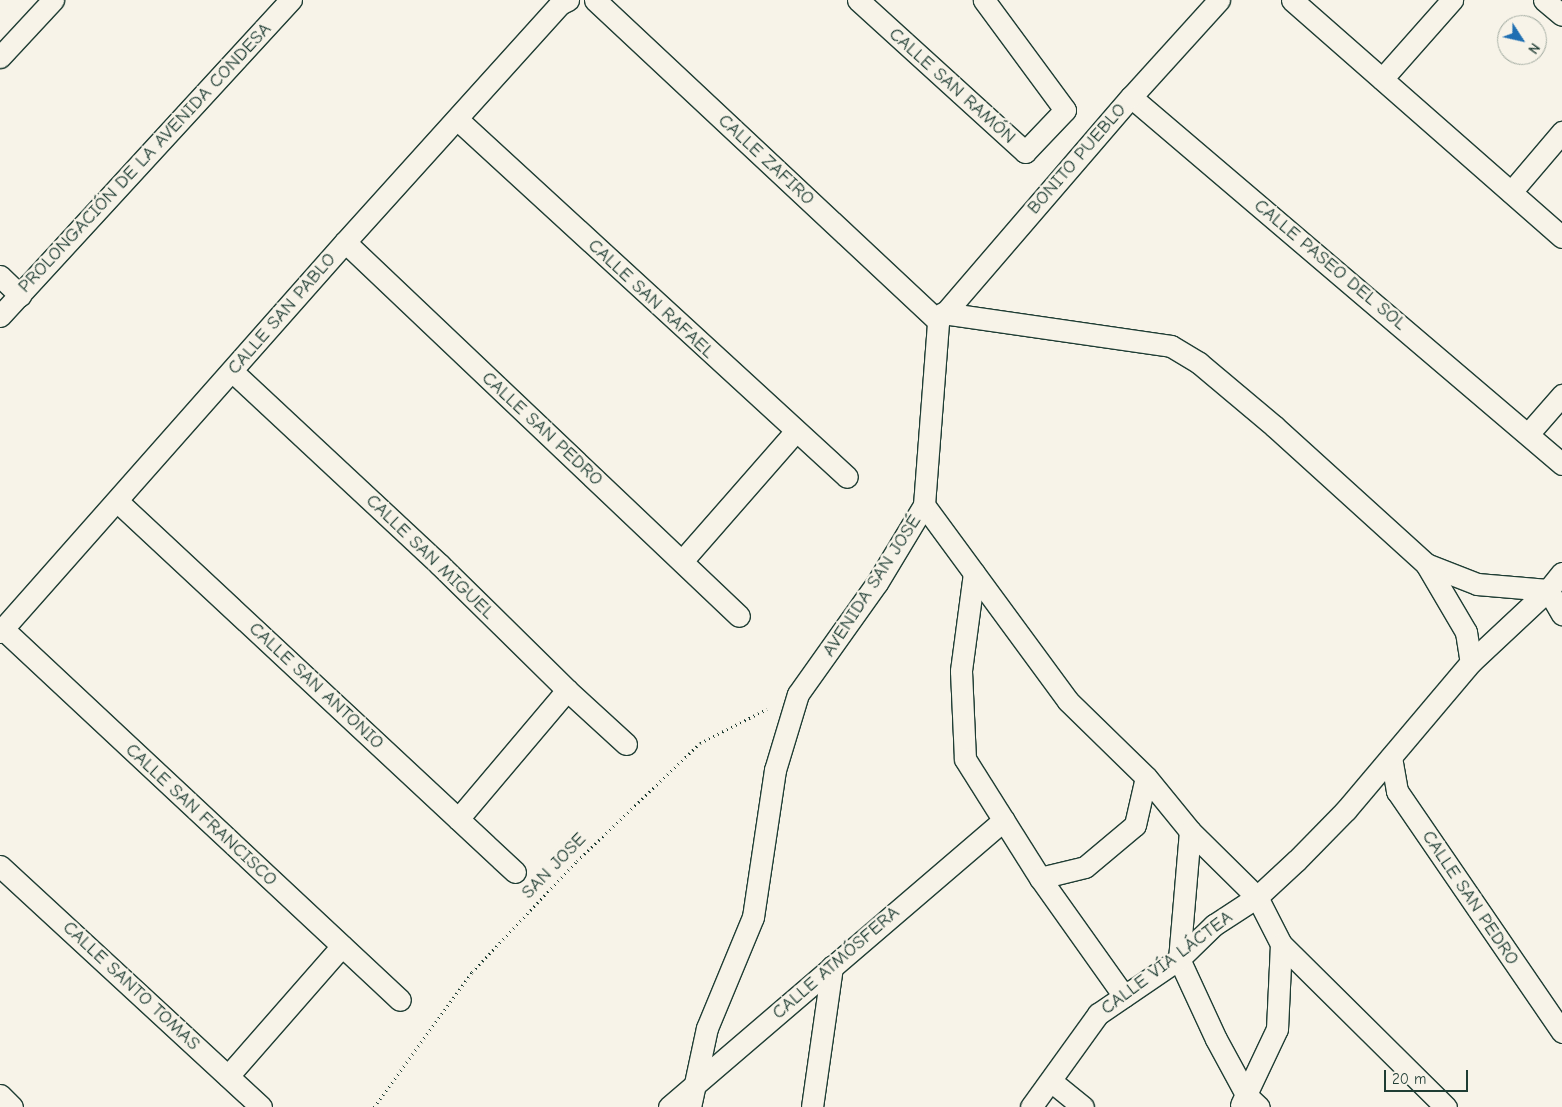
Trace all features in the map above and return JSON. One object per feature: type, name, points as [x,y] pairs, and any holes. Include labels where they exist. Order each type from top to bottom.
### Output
[{"type":"street","points":[[0,57],[53,0]]},
{"type":"street","name":"PROLONGACIÓN DE LA AVENIDA CONDESA","points":[[0,316],[291,0]]},
{"type":"street","name":"CALLE SAN PABLO","points":[[1,631],[345,242],[560,4],[568,0]]},
{"type":"street","name":"CALLE ZAFIRO","points":[[595,0],[941,317]]},
{"type":"street","name":"CALLE SAN RAMÓN","points":[[858,0],[1025,152],[1065,110],[984,0]]},
{"type":"street","points":[[1292,0],[1562,237]]},
{"type":"street","points":[[1382,79],[1452,0]]},
{"type":"street","points":[[1544,0],[1562,15]]},
{"type":"street","name":"BONITO PUEBLO","points":[[941,317],[1131,97],[1206,5]]},
{"type":"street","name":"CALLE PASEO DEL SOL","points":[[1131,97],[1562,464]]},
{"type":"street","name":"CALLE SAN RAFAEL","points":[[457,119],[795,432],[847,477]]},
{"type":"street","points":[[1511,192],[1562,132]]},
{"type":"street","name":"CALLE SAN PEDRO","points":[[345,242],[739,616]]},
{"type":"street","points":[[0,276],[20,295]]},
{"type":"street","points":[[941,317],[1171,346],[1199,363],[1274,426],[1426,564],[1466,632],[1470,662]]},
{"type":"street","name":"AVENIDA SAN JOSÉ","points":[[690,1107],[707,1028],[753,917],[775,770],[798,694],[877,584],[924,505],[941,317]]},
{"type":"street","name":"CALLE SAN MIGUEL","points":[[232,371],[626,744]]},
{"type":"street","points":[[1528,434],[1562,395]]},
{"type":"street","points":[[682,561],[795,432]]},
{"type":"street","name":"CALLE SAN ANTONIO","points":[[117,501],[515,872]]},
{"type":"street","points":[[924,505],[1068,701],[1146,777],[1190,831],[1257,897],[1281,944],[1436,1104]]},
{"type":"street","points":[[1426,564],[1477,584],[1548,590],[1562,614]]},
{"type":"street","points":[[974,573],[961,671],[965,759],[1040,878],[1124,996]]},
{"type":"street","name":"CALLE VÍA LÁCTEA","points":[[1031,1107],[1098,1014],[1179,958],[1214,925],[1257,897],[1297,860],[1346,810],[1470,662],[1548,590],[1562,573]]},
{"type":"street","name":"CALLE SAN FRANCISCO","points":[[1,631],[400,1000]]},
{"type":"street","points":[[458,819],[567,690]]},
{"type":"street","name":"CALLE SAN PEDRO","points":[[1391,757],[1397,791],[1562,1032]]},
{"type":"street","points":[[1040,878],[1085,867],[1135,824],[1146,777]]},
{"type":"street","name":"CALLE ATMÓSFERA","points":[[669,1107],[1004,820]]},
{"type":"street","points":[[1190,831],[1179,958],[1248,1103]]},
{"type":"street","name":"CALLE SANTO TOMAS","points":[[0,866],[261,1107]]},
{"type":"street","points":[[1248,1103],[1277,1029],[1281,944]]},
{"type":"street","points":[[228,1076],[342,946]]},
{"type":"street","points":[[812,1107],[832,966]]},
{"type":"street","points":[[1051,1081],[1083,1107]]},
{"type":"street","points":[[0,1096],[12,1107]]},
{"type":"path","name":"SAN JOSE","points":[[374,1107],[472,972],[577,861],[700,743],[798,694]]}]
